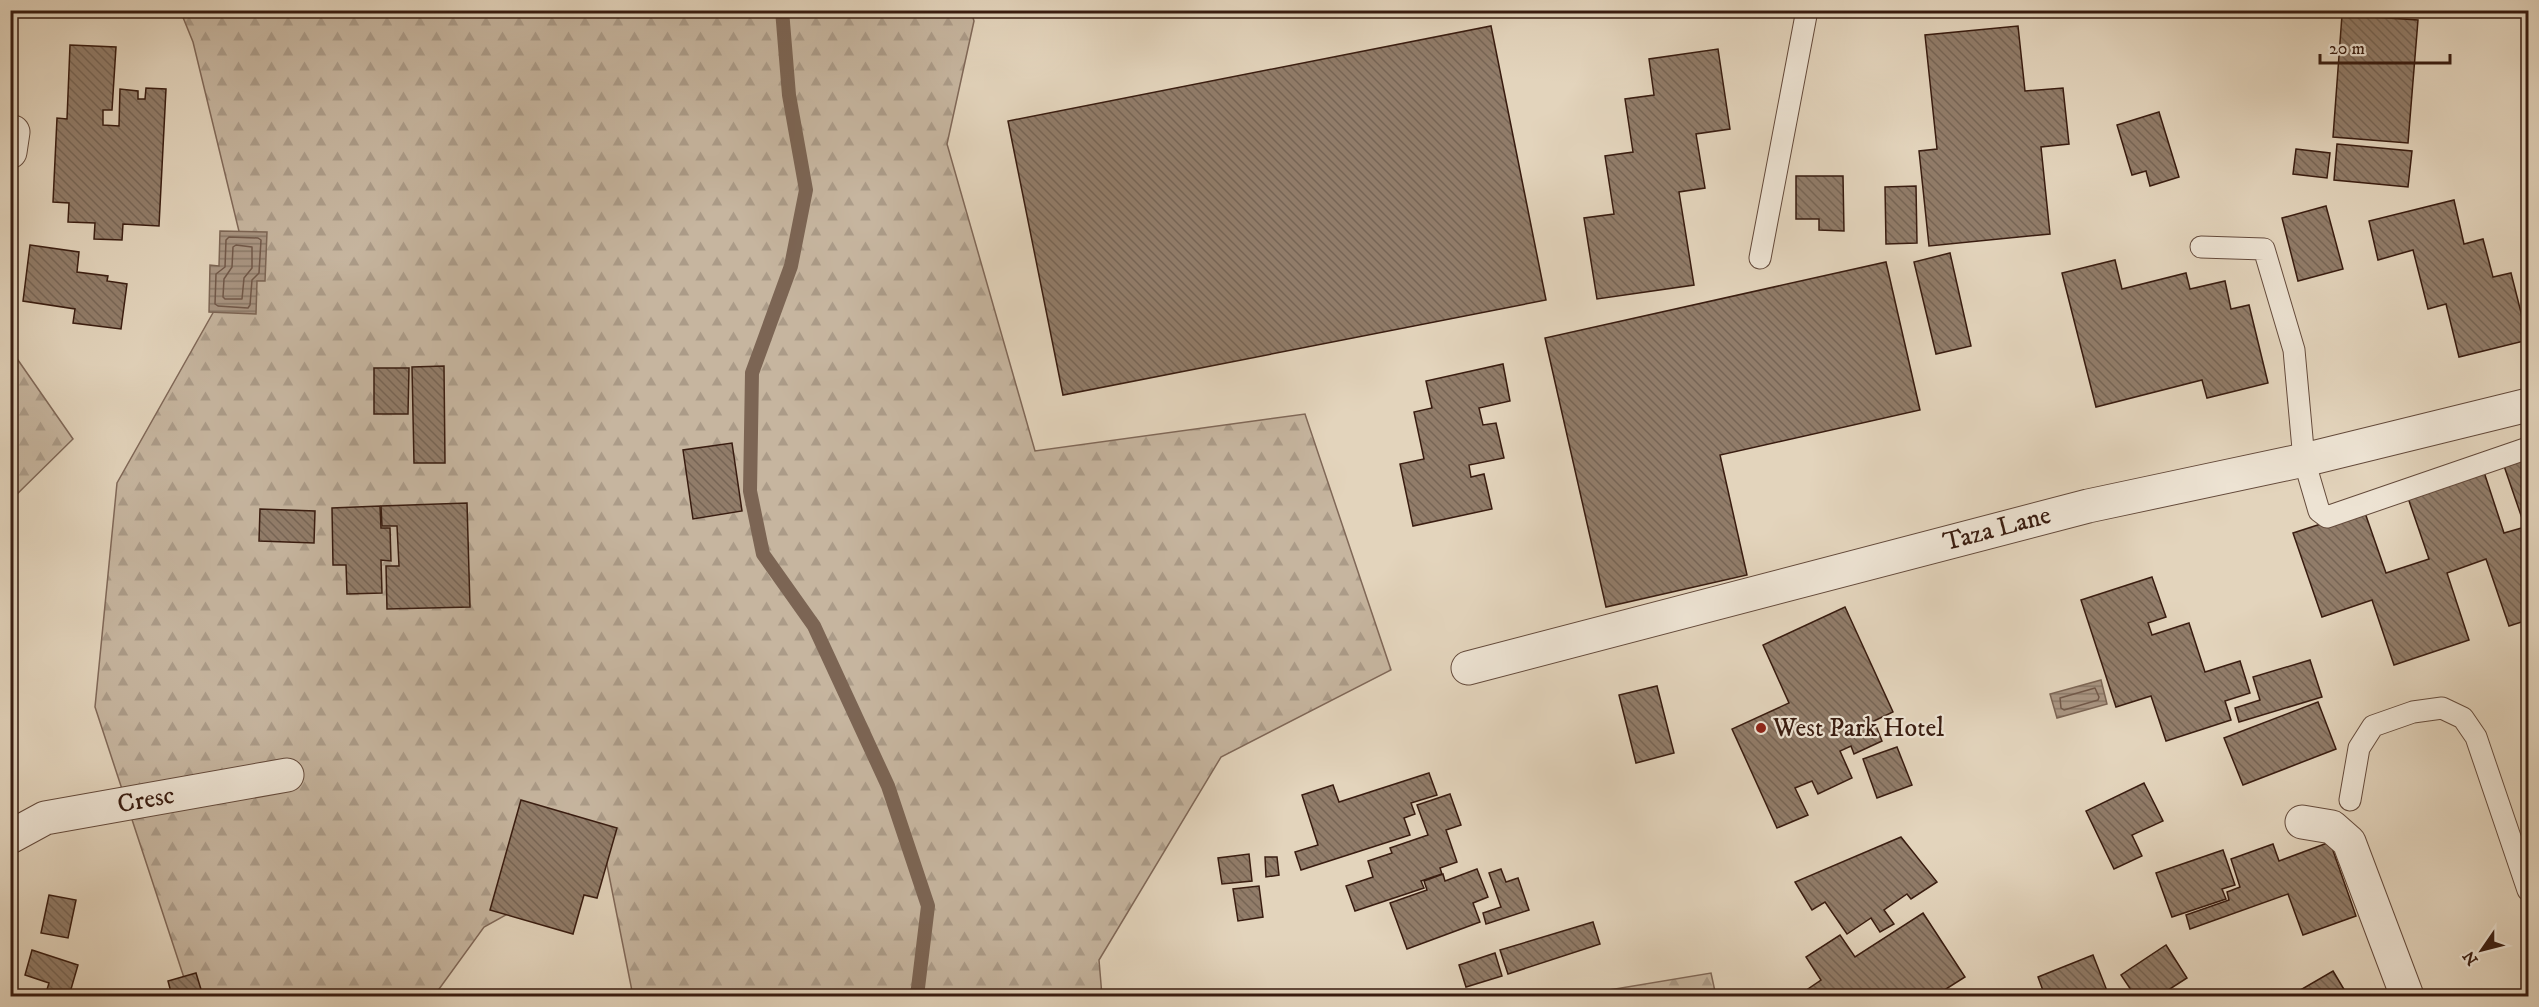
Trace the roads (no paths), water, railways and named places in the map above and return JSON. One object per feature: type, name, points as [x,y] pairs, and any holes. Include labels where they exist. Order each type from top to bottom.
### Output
[{"type":"street","name":"Taza Lane","points":[[1468,668],[2088,506],[2304,460],[2529,405]]},
{"type":"street","name":"Cresc","points":[[10,837],[45,818],[287,775]]},
{"type":"street","points":[[2302,822],[2332,827],[2349,842],[2407,996]]},
{"type":"lane","points":[[1760,258],[1807,10]]},
{"type":"lane","points":[[2200,248],[2264,249],[2294,350],[2304,460],[2319,511],[2327,517],[2529,448]]},
{"type":"lane","points":[[2350,800],[2359,748],[2373,726],[2413,712],[2442,708],[2463,718],[2476,736],[2529,890]]},
{"type":"water","points":[[220,231],[267,232],[265,281],[257,281],[256,314],[209,312],[210,265],[219,266]]},
{"type":"water","points":[[2101,680],[2107,704],[2057,718],[2050,694]]},
{"type":"waterway","points":[[782,10],[789,95],[806,190],[791,266],[752,373],[750,491],[763,554],[814,626],[888,786],[928,906],[917,996]]},
{"type":"place","name":"West Park Hotel","points":[[1761,728]]}]
